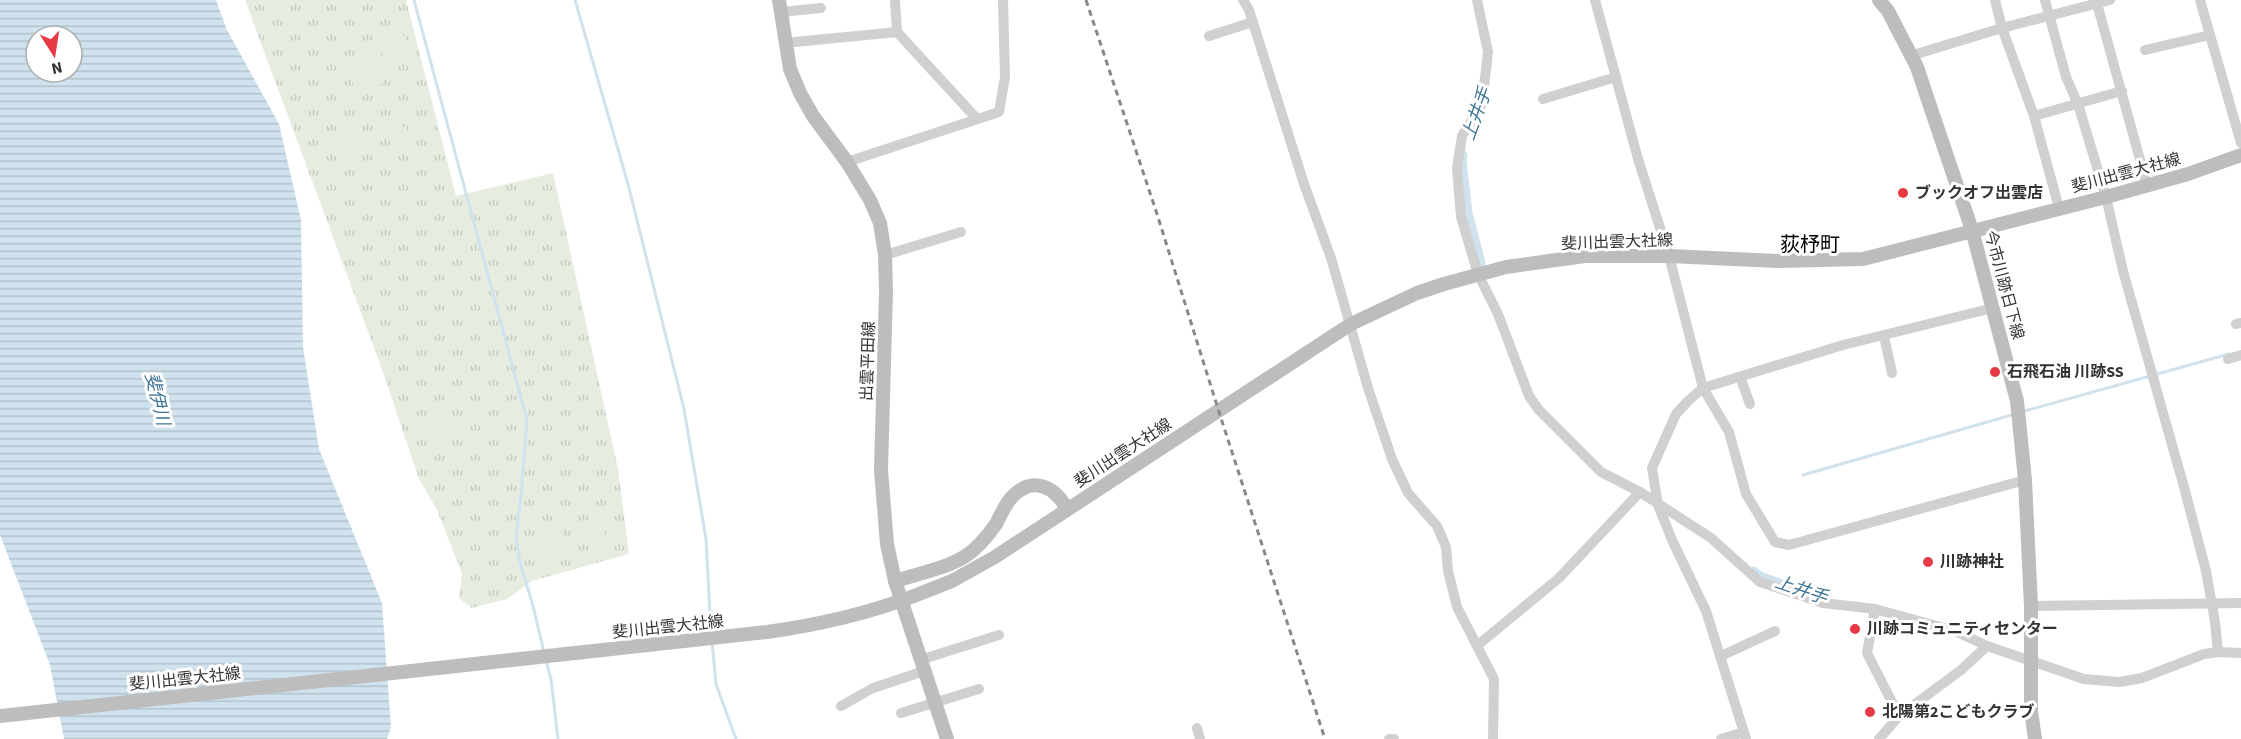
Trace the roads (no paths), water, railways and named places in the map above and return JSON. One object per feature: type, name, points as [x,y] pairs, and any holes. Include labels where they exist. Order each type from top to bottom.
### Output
[{"type":"main road","name":"今市川跡日下線","points":[[1879,0],[1888,11],[1920,78],[1972,230],[2017,401],[2025,480],[2031,606],[2031,711],[2035,739]]},
{"type":"main road","name":"出雲平田線","points":[[780,6],[790,69],[800,93],[813,116],[847,162],[870,200],[880,224],[885,255],[886,302],[881,470],[886,536],[895,581],[947,739]]},
{"type":"main road","name":"斐川出雲大社線","points":[[0,716],[767,632],[841,620],[952,581],[995,557],[1351,324],[1417,293],[1478,274],[1585,256],[1669,256],[1777,261],[1863,259],[2106,197],[2188,174],[2241,155]]},
{"type":"main road","points":[[895,581],[963,558],[980,545],[996,524],[1010,499],[1018,491],[1029,486],[1051,489],[1061,497],[1067,509]]},
{"type":"street","points":[[894,0],[897,32],[977,119]]},
{"type":"street","points":[[847,162],[999,112],[1005,77],[1003,0]]},
{"type":"street","points":[[1244,0],[1304,184],[1331,258],[1368,388],[1392,459],[1408,493],[1437,526],[1446,547],[1448,571],[1457,607],[1494,679],[1493,739]]},
{"type":"street","points":[[1595,0],[1638,159],[1669,256],[1703,388],[1729,432],[1746,494],[1774,542],[1789,546],[2025,480]]},
{"type":"street","points":[[1995,0],[2002,28],[2034,116],[2059,208]]},
{"type":"street","points":[[2045,0],[2066,76],[2078,104],[2106,197],[2123,271],[2206,571],[2217,652]]},
{"type":"street","points":[[1910,56],[2002,28],[2110,0]]},
{"type":"street","points":[[2200,0],[2241,143]]},
{"type":"street","points":[[1481,2],[1488,52],[1486,78],[1482,104],[1462,136],[1457,168],[1461,217],[1478,274],[1498,314],[1528,396],[1601,472],[1640,492],[1711,538],[1760,582],[1823,603],[1875,609],[1955,631],[1987,646],[2084,679],[2119,682],[2142,678],[2204,654],[2241,653]]},
{"type":"street","points":[[2097,2],[2147,185]]},
{"type":"street","points":[[780,6],[821,8]]},
{"type":"street","points":[[1209,36],[1253,22]]},
{"type":"street","points":[[785,43],[897,32]]},
{"type":"street","points":[[2145,50],[2210,35]]},
{"type":"street","points":[[1543,99],[1616,77]]},
{"type":"street","points":[[2034,116],[2122,91]]},
{"type":"street","points":[[885,255],[961,232]]},
{"type":"street","points":[[1721,739],[1745,735],[1706,611],[1658,505],[1652,468],[1677,414],[1703,388],[1844,345],[1993,308]]},
{"type":"street","points":[[1884,336],[1892,373]]},
{"type":"street","points":[[2228,358],[2241,355]]},
{"type":"street","points":[[1740,377],[1750,404]]},
{"type":"street","points":[[1478,645],[1558,578],[1640,492]]},
{"type":"street","points":[[2031,606],[2241,603]]},
{"type":"street","points":[[1875,609],[1867,653],[1899,716]]},
{"type":"street","points":[[1721,656],[1775,631]]},
{"type":"street","points":[[841,706],[873,688],[999,635]]},
{"type":"street","points":[[1879,739],[1899,716],[1961,670],[1987,646]]},
{"type":"street","points":[[901,713],[979,689]]},
{"type":"street","points":[[1197,728],[1200,739]]},
{"type":"water","name":"斐伊川","points":[[0,0],[216,0],[227,30],[279,124],[301,220],[303,347],[319,449],[382,603],[391,727],[387,739],[64,739],[50,665],[0,535]]},
{"type":"waterway","points":[[414,0],[527,420],[516,539],[544,652]]},
{"type":"waterway","points":[[575,0],[628,184],[684,409],[706,539],[711,633]]},
{"type":"waterway","name":"上井手","points":[[1463,155],[1468,213],[1481,263]]},
{"type":"waterway","points":[[2021,412],[2229,354]]},
{"type":"waterway","points":[[1803,475],[2015,414]]},
{"type":"waterway","name":"上井手","points":[[1754,571],[1760,576],[1782,584]]},
{"type":"waterway","points":[[712,642],[716,684],[736,739]]},
{"type":"waterway","points":[[546,661],[551,679],[558,739]]},
{"type":"railway","points":[[1086,0],[1325,739]]},
{"type":"place","name":"ブックオフ出雲店","points":[[1903,193]]},
{"type":"place","name":"石飛石油 川跡SS","points":[[1995,372]]},
{"type":"place","name":"川跡神社","points":[[1928,562]]},
{"type":"place","name":"川跡コミュニティセンター","points":[[1855,629]]},
{"type":"place","name":"北陽第2こどもクラブ","points":[[1870,712]]},
{"type":"district","name":"荻杼町","points":[[1810,245]]}]
